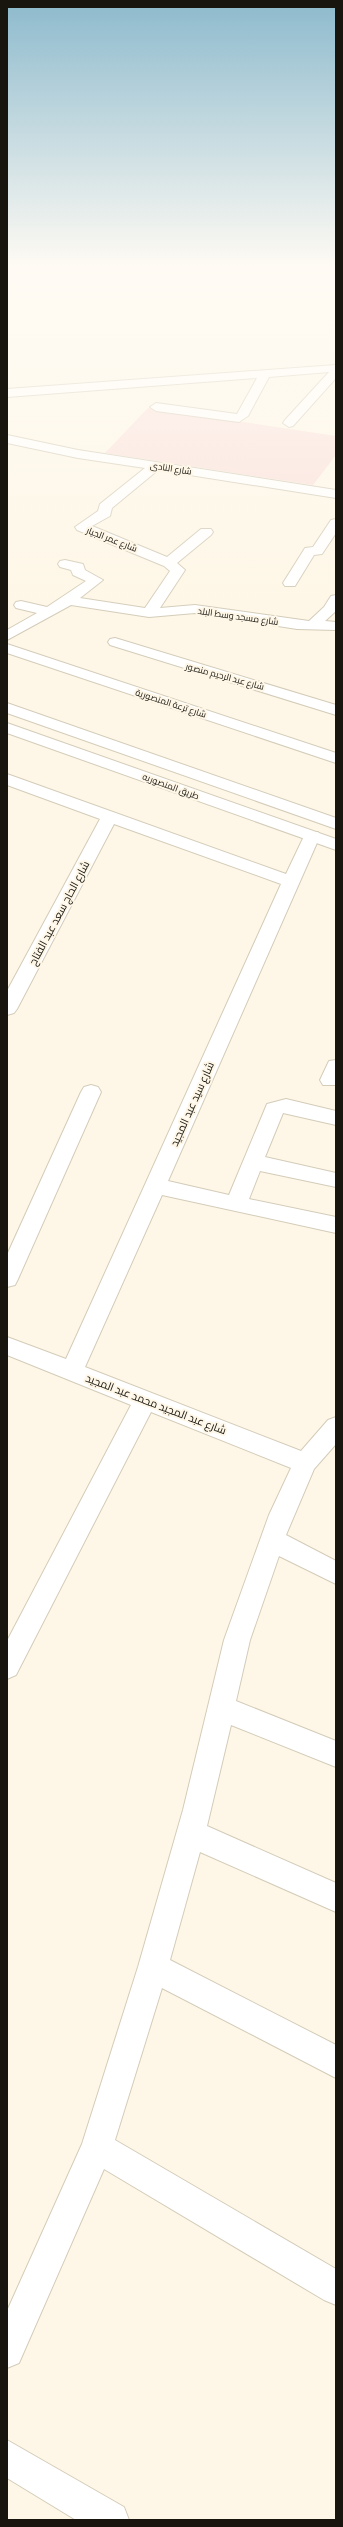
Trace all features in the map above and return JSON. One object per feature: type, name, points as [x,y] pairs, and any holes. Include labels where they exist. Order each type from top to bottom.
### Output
[{"type":"street","points":[[9,394],[107,386]]},
{"type":"street","points":[[156,407],[239,418],[242,416],[258,386]]},
{"type":"street","points":[[289,423],[323,386]]},
{"type":"street","name":"شارع النادى","points":[[7,439],[78,454],[336,494]]},
{"type":"street","name":"شارع عمر الجيار","points":[[156,466],[105,506],[105,513],[82,527],[169,563]]},
{"type":"street","points":[[290,583],[310,551],[317,551],[336,523]]},
{"type":"street","points":[[149,613],[178,570],[169,563],[206,532]]},
{"type":"street","points":[[7,636],[69,600],[96,579],[78,572],[78,567],[65,564]]},
{"type":"street","points":[[312,626],[330,609],[336,599]]},
{"type":"street","name":"شارع مسجد وسط البلد","points":[[69,600],[149,613],[196,609],[312,626],[336,626]]},
{"type":"street","points":[[21,605],[49,612]]},
{"type":"street","name":"شارع عبد الرحيم منصور","points":[[115,642],[184,665],[257,684],[336,709]]},
{"type":"street","name":"شارع ترعة المنصورية","points":[[7,648],[336,758]]},
{"type":"street","name":"طريق المنصوريه","points":[[7,708],[336,824]]},
{"type":"street","points":[[14,730],[41,720]]},
{"type":"street","name":"طريق المنصوريه","points":[[14,730],[336,845]]},
{"type":"street","points":[[7,779],[291,882]]},
{"type":"street","name":"شارع الحاج سعد عبد الفتاح","points":[[7,1009],[110,816]]},
{"type":"street","name":"شارع سيد عبد المجيد","points":[[72,1371],[312,836]]},
{"type":"street","points":[[7,1279],[91,1092]]},
{"type":"street","points":[[237,1202],[274,1109],[279,1106],[336,1118]]},
{"type":"street","points":[[253,1162],[336,1180]]},
{"type":"street","points":[[155,1186],[237,1202],[336,1225]]},
{"type":"street","name":"شارع عبد المجيد محمد عبد المجيد","points":[[7,1346],[146,1399],[324,1448]]},
{"type":"street","points":[[7,1667],[146,1399]]},
{"type":"street","points":[[7,2351],[97,2147],[153,1967],[190,1833],[237,1640],[272,1540],[281,1515],[324,1448]]},
{"type":"street","points":[[272,1540],[336,1573]]},
{"type":"street","points":[[221,1708],[336,1754]]},
{"type":"street","points":[[190,1833],[336,1898]]},
{"type":"street","points":[[153,1967],[336,2062]]},
{"type":"street","points":[[97,2147],[336,2288]]},
{"type":"street","points":[[7,2458],[111,2520]]},
{"type":"shaded area","points":[[148,408],[336,436],[336,455],[313,485],[105,453]]}]
